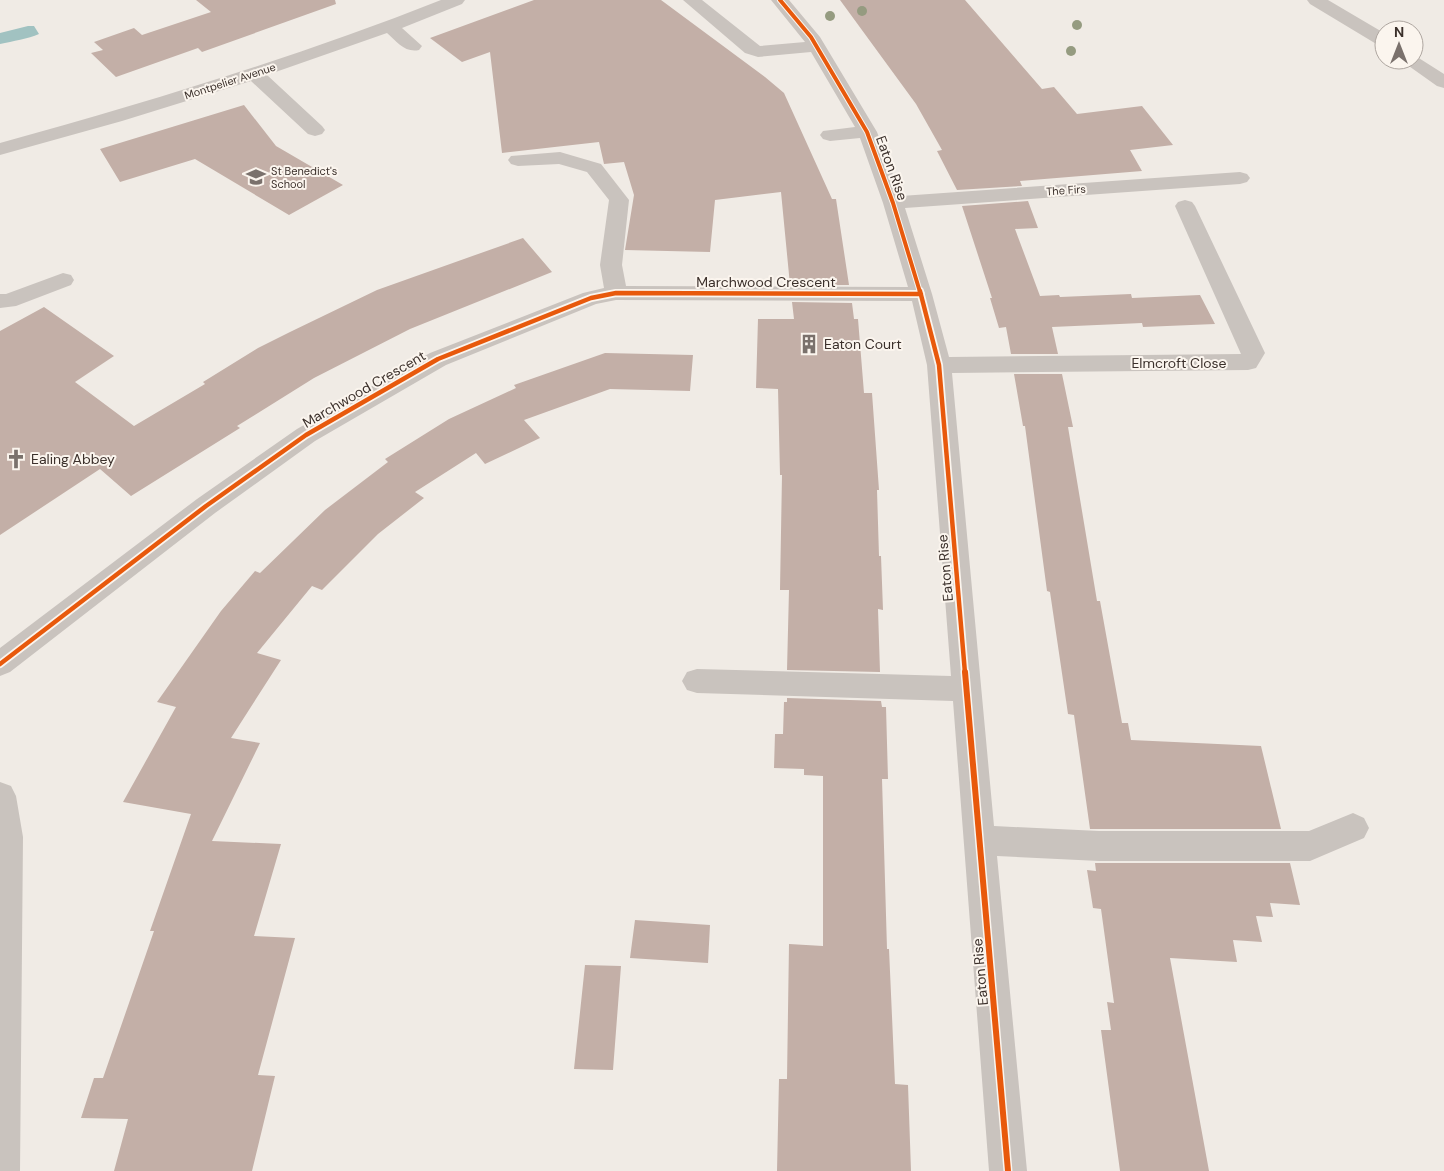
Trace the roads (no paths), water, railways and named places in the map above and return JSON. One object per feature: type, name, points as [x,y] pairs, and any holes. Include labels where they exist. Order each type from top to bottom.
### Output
[{"type":"street","name":"Montpelier Avenue","points":[[0,149],[126,115],[255,74],[390,27],[456,0]]},
{"type":"street","points":[[692,0],[751,49],[758,52],[815,46]]},
{"type":"street","name":"Eaton Rise","points":[[780,0],[811,38],[867,132],[893,203],[921,294],[939,365],[1008,1171]]},
{"type":"street","points":[[1316,0],[1374,35]]},
{"type":"street","points":[[390,27],[413,46]]},
{"type":"street","points":[[1424,68],[1444,82]]},
{"type":"street","points":[[255,74],[315,130]]},
{"type":"street","points":[[830,135],[867,132]]},
{"type":"street","points":[[518,160],[560,158],[594,168],[619,200],[611,265],[616,293]]},
{"type":"street","name":"The Firs","points":[[893,203],[1240,178]]},
{"type":"street","name":"Elmcroft Close","points":[[939,365],[1248,362],[1253,353],[1185,206]]},
{"type":"street","points":[[0,301],[8,301],[63,280]]},
{"type":"street","name":"Marchwood Crescent","points":[[0,664],[206,506],[306,435],[438,359],[591,298],[616,293],[921,294]]},
{"type":"street","points":[[697,681],[967,689]]},
{"type":"street","points":[[0,796],[8,837],[1,1171]]},
{"type":"street","points":[[980,840],[1098,846],[1310,846],[1353,828]]},
{"type":"water","points":[[34,26],[39,34],[0,44],[0,33]]},
{"type":"place","name":"St Benedict's School","points":[[256,177]]},
{"type":"place","name":"Eaton Court","points":[[809,344]]},
{"type":"place","name":"Ealing Abbey","points":[[16,459]]}]
